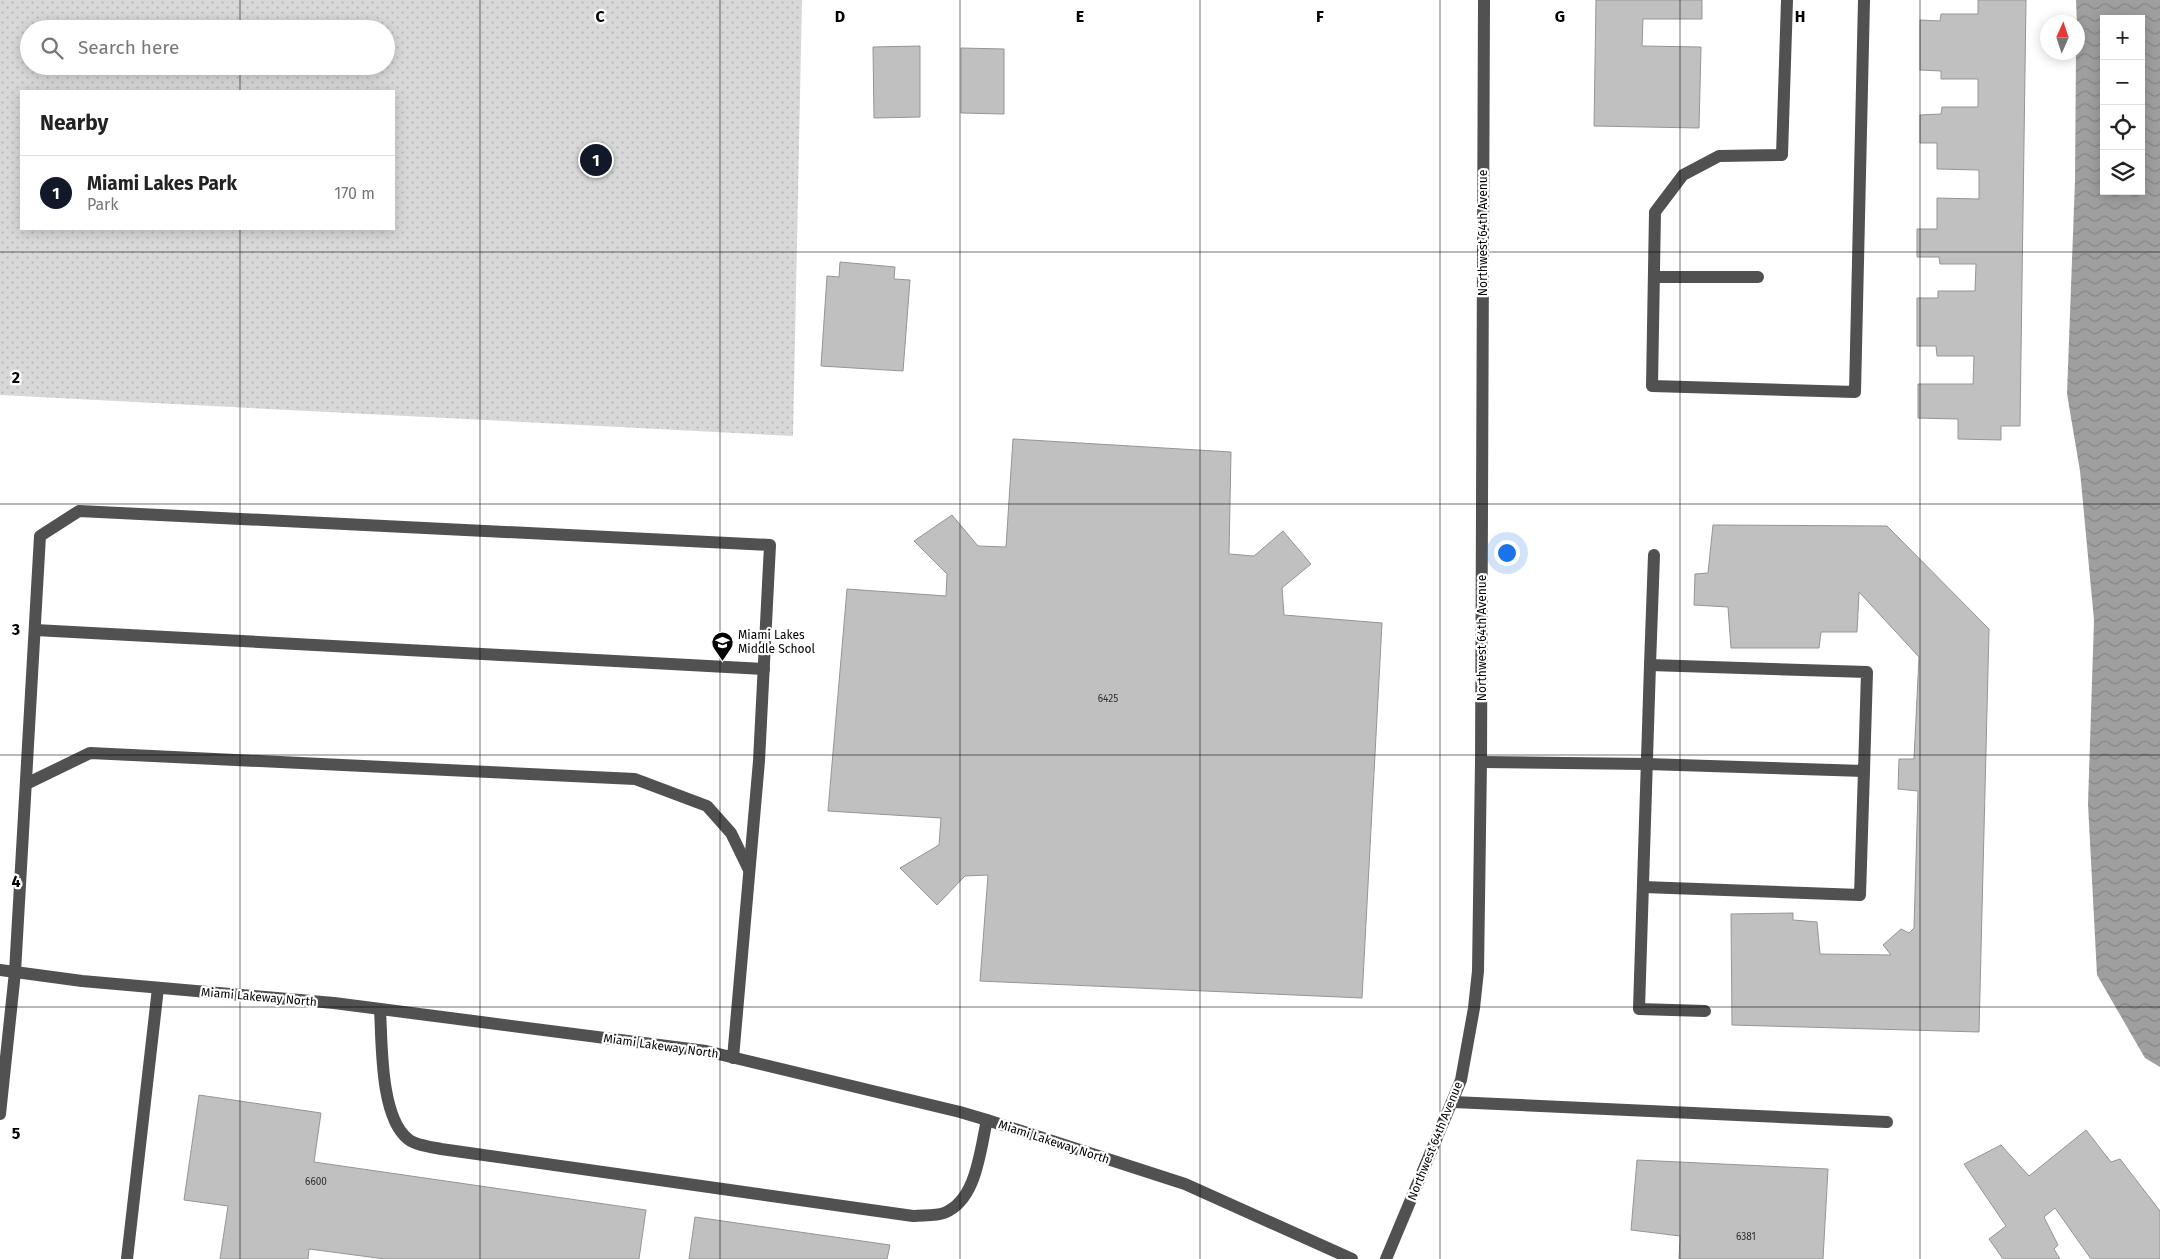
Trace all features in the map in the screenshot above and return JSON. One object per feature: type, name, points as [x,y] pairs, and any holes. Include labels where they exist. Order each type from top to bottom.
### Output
[{"type":"street","name":"Northwest 64th Avenue","points":[[1386,1259],[1461,1080],[1478,971],[1481,762],[1484,0]]},
{"type":"street","points":[[1787,0],[1782,154],[1719,156],[1682,174],[1655,212],[1652,386],[1855,392],[1864,0]]},
{"type":"street","points":[[1654,277],[1758,277]]},
{"type":"street","points":[[0,1114],[15,972],[40,536],[79,511],[770,546],[759,760],[733,1058]]},
{"type":"street","points":[[1654,555],[1639,1009],[1705,1011]]},
{"type":"street","points":[[35,630],[764,669]]},
{"type":"street","points":[[1643,887],[1860,895],[1864,771],[1867,672],[1650,665]]},
{"type":"street","points":[[26,784],[90,753],[635,779],[707,806],[731,833],[749,870]]},
{"type":"street","points":[[1481,762],[1647,764],[1864,771]]},
{"type":"street","name":"Miami Lakeway North","points":[[0,970],[82,981],[380,1009],[706,1051],[987,1120],[1185,1184],[1352,1259]]},
{"type":"street","points":[[127,1259],[158,988]]},
{"type":"street","points":[[380,1009],[386,1097],[394,1122],[408,1140],[441,1149],[913,1216],[943,1214],[960,1204],[972,1181],[987,1120]]},
{"type":"street","points":[[1453,1102],[1887,1122]]},
{"type":"shaded area","points":[[0,0],[802,0],[793,436],[0,395]]},
{"type":"water","points":[[2076,0],[2160,0],[2160,1067],[2145,1058],[2097,975],[2088,804],[2094,620],[2080,471],[2067,394],[2075,180],[2076,60],[2085,60],[2085,15],[2077,15]]},
{"type":"building","points":[[1596,0],[1702,0],[1702,19],[1643,19],[1642,46],[1701,47],[1699,128],[1594,126]]},
{"type":"building","points":[[1978,0],[2026,0],[2020,426],[2001,426],[2001,440],[1958,439],[1958,419],[1918,418],[1918,384],[1973,384],[1974,356],[1937,356],[1936,346],[1917,346],[1917,298],[1938,298],[1938,291],[1975,291],[1976,264],[1940,264],[1939,257],[1917,257],[1917,229],[1937,229],[1937,198],[1979,199],[1979,170],[1937,169],[1937,143],[1920,143],[1920,115],[1941,114],[1942,107],[1978,107],[1978,79],[1941,79],[1941,71],[1920,70],[1920,20],[1940,21],[1941,14],[1978,14]]},
{"type":"building","points":[[920,46],[920,117],[874,118],[873,47]]},
{"type":"building","points":[[961,48],[1004,49],[1004,114],[961,113]]},
{"type":"building","points":[[840,262],[895,267],[894,279],[910,280],[903,371],[821,366],[827,276],[839,277]]},
{"type":"building","points":[[1013,439],[1231,452],[1229,554],[1254,556],[1283,531],[1311,564],[1282,588],[1284,615],[1382,623],[1362,998],[980,981],[988,875],[965,876],[937,905],[900,868],[939,845],[941,818],[828,811],[847,589],[946,596],[947,574],[914,541],[952,515],[978,546],[1006,547]]},
{"type":"building","points":[[1713,525],[1887,526],[1989,629],[1979,1032],[1732,1025],[1731,914],[1793,913],[1793,920],[1817,922],[1820,954],[1891,955],[1883,945],[1901,929],[1909,933],[1914,928],[1918,791],[1898,789],[1899,759],[1914,759],[1919,657],[1859,592],[1857,632],[1821,632],[1819,648],[1731,648],[1728,607],[1694,605],[1695,574],[1708,573]]},
{"type":"building","points":[[199,1095],[321,1113],[314,1162],[646,1210],[639,1259],[385,1259],[309,1249],[308,1259],[220,1259],[228,1206],[184,1200]]},
{"type":"building","points":[[2086,1130],[2111,1162],[2120,1159],[2160,1211],[2160,1259],[2091,1259],[2055,1208],[2044,1217],[2058,1245],[2054,1249],[2060,1259],[2003,1259],[1989,1239],[2006,1226],[1964,1164],[2001,1145],[2029,1176]]},
{"type":"building","points":[[1637,1160],[1828,1169],[1823,1259],[1679,1259],[1680,1236],[1631,1230]]},
{"type":"building","points":[[695,1217],[890,1245],[887,1259],[689,1259]]},
{"type":"place","name":"Miami Lakes Park","points":[[596,160]]},
{"type":"place","name":"Miami Lakes Middle School","points":[[722,661]]}]
